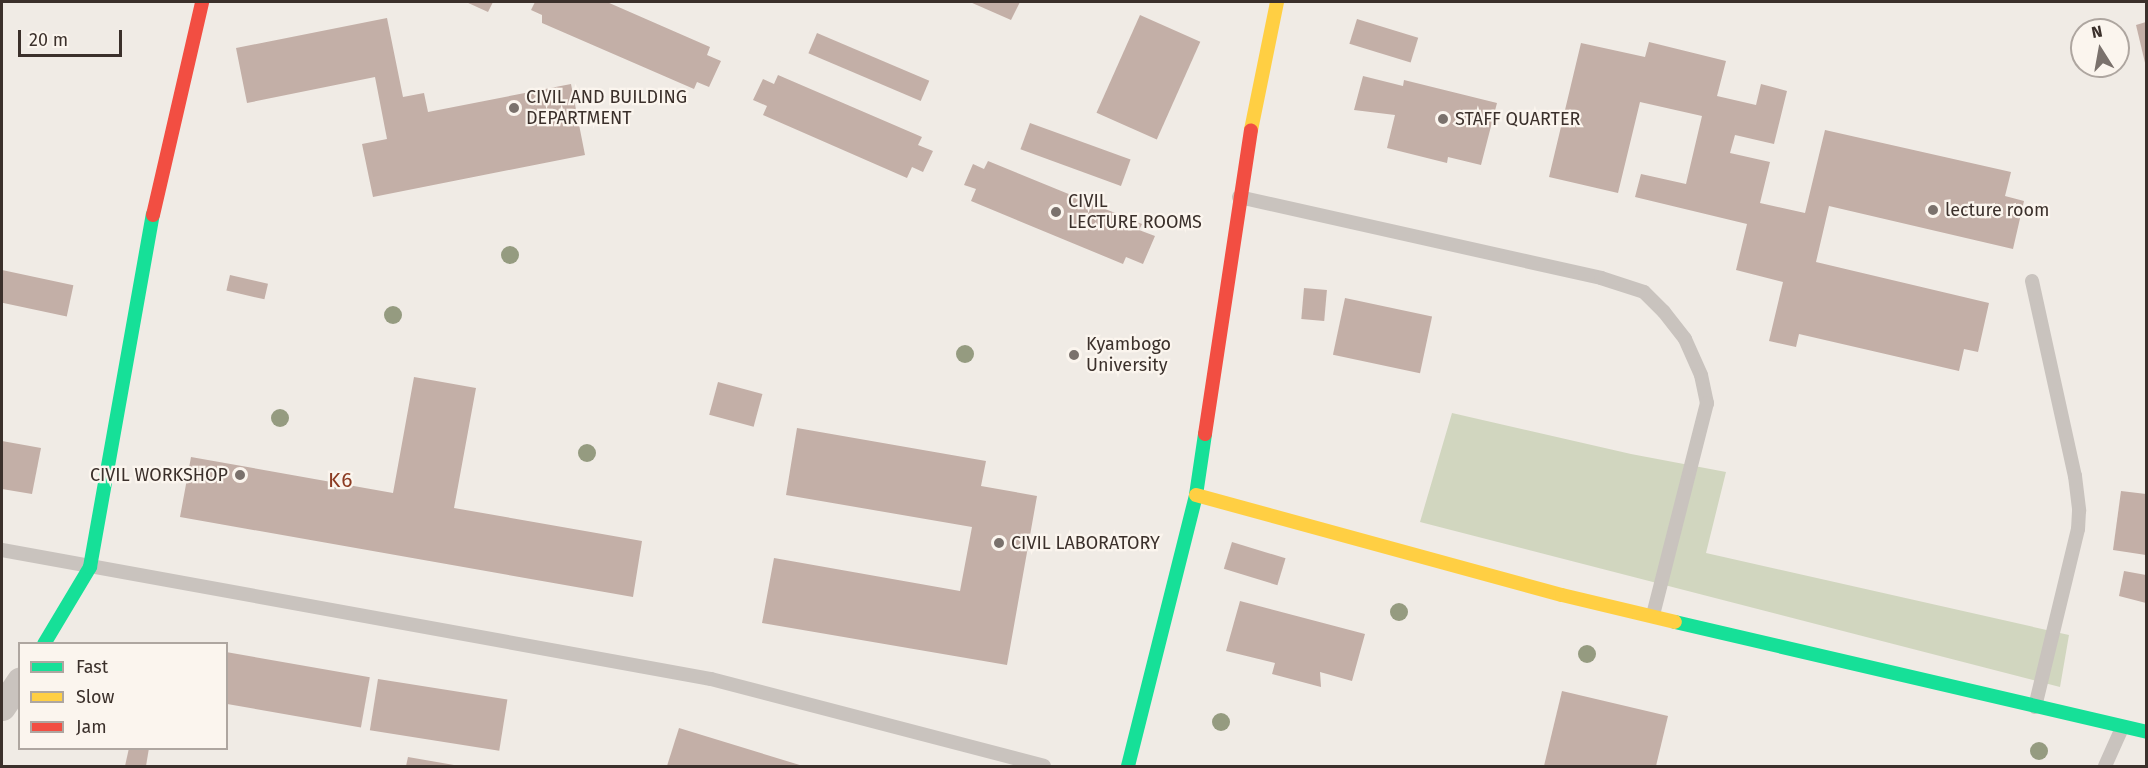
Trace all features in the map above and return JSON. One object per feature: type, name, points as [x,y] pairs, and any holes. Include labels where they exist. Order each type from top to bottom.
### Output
[{"type":"street","points":[[45,642],[90,567],[163,158],[202,2]]},
{"type":"street","points":[[1128,766],[1196,495],[1239,197],[1276,2]]},
{"type":"street","points":[[1196,495],[1551,592],[2035,708],[2146,732]]},
{"type":"street","points":[[2,707],[18,683]]},
{"type":"lane","points":[[1239,197],[1601,278],[1644,292],[1664,312],[1689,348],[1701,375],[1707,403],[1653,615]]},
{"type":"lane","points":[[2032,281],[2075,476],[2079,511],[2078,529],[2035,708]]},
{"type":"lane","points":[[2,550],[711,679],[1044,766]]},
{"type":"lane","points":[[2105,766],[2122,728]]},
{"type":"green space","points":[[1452,413],[1631,454],[1726,472],[1706,553],[2069,635],[2060,687],[1420,522]]},
{"type":"building","points":[[466,2],[493,2],[488,12]]},
{"type":"building","points":[[535,2],[607,2],[710,47],[707,55],[721,61],[709,87],[697,82],[694,89],[542,23],[542,15],[531,10]]},
{"type":"building","points":[[970,2],[1020,2],[1011,20]]},
{"type":"building","points":[[1140,15],[1200,42],[1157,140],[1096,113]]},
{"type":"building","name":"CIVIL AND BUILDING DEPARTMENT","points":[[387,18],[403,97],[424,93],[428,112],[571,84],[585,155],[373,197],[362,144],[387,139],[375,77],[247,103],[236,48]]},
{"type":"building","points":[[1357,19],[1418,38],[1411,63],[1349,44]]},
{"type":"building","points":[[2146,22],[2146,67],[2136,25]]},
{"type":"building","points":[[817,33],[929,81],[921,101],[808,53]]},
{"type":"building","name":"lecture room","points":[[1649,42],[1726,61],[1717,96],[1756,105],[1761,84],[1787,91],[1774,144],[1735,135],[1730,153],[1770,162],[1760,203],[1805,213],[1825,130],[2011,172],[2005,196],[2024,201],[2013,249],[1829,206],[1816,262],[1989,303],[1978,352],[1964,349],[1959,371],[1799,334],[1796,347],[1769,341],[1783,282],[1736,270],[1747,224],[1635,197],[1641,174],[1686,184],[1702,116],[1640,102],[1618,193],[1549,177],[1581,43],[1645,57]]},
{"type":"building","points":[[778,75],[922,137],[918,145],[933,151],[923,172],[912,167],[907,178],[763,115],[767,106],[753,100],[763,79],[774,84]]},
{"type":"building","name":"STAFF QUARTER","points":[[1363,76],[1403,86],[1404,80],[1497,103],[1481,165],[1448,157],[1447,163],[1387,148],[1395,115],[1354,110]]},
{"type":"building","points":[[1030,123],[1131,160],[1121,186],[1020,149]]},
{"type":"building","name":"CIVIL LECTURE ROOMS","points":[[988,161],[1142,224],[1139,230],[1155,236],[1143,264],[1126,257],[1123,264],[971,201],[976,189],[964,185],[973,164],[984,169]]},
{"type":"building","points":[[2,270],[73,285],[67,316],[2,303]]},
{"type":"building","points":[[230,275],[268,284],[264,299],[226,291]]},
{"type":"building","points":[[1304,288],[1327,290],[1324,321],[1301,319]]},
{"type":"building","points":[[1345,298],[1432,317],[1420,373],[1333,355]]},
{"type":"building","name":"CIVIL WORKSHOP","points":[[414,377],[476,388],[454,508],[642,541],[633,597],[180,517],[191,457],[393,493]]},
{"type":"building","points":[[718,382],[762,394],[754,427],[709,415]]},
{"type":"building","name":"CIVIL LABORATORY","points":[[797,428],[986,461],[981,486],[1037,496],[1007,665],[762,623],[774,558],[960,591],[972,527],[786,495]]},
{"type":"building","points":[[2,441],[41,448],[32,494],[2,489]]},
{"type":"building","points":[[2121,491],[2146,494],[2146,555],[2113,550]]},
{"type":"building","points":[[1232,542],[1286,558],[1277,585],[1224,569]]},
{"type":"building","points":[[2124,571],[2146,575],[2146,603],[2119,596]]},
{"type":"building","points":[[1240,601],[1365,634],[1352,681],[1320,672],[1321,687],[1272,674],[1275,663],[1226,651]]},
{"type":"building","points":[[228,652],[370,677],[361,728],[228,704]]},
{"type":"building","points":[[378,679],[507,699],[499,751],[370,730]]},
{"type":"building","points":[[1562,691],[1668,716],[1656,766],[1544,766]]},
{"type":"building","points":[[679,728],[803,766],[667,766]]},
{"type":"building","points":[[129,750],[149,750],[146,766],[125,766]]},
{"type":"building","points":[[408,757],[454,765],[406,766]]},
{"type":"traffic: fast","points":[[45,642],[90,567],[153,215]]},
{"type":"traffic: fast","points":[[1128,766],[1196,495],[1205,434]]},
{"type":"traffic: fast","points":[[1675,622],[2146,732]]},
{"type":"traffic: slow","points":[[1251,130],[1277,2]]},
{"type":"traffic: slow","points":[[1196,495],[1562,595],[1675,622]]},
{"type":"traffic: jam","points":[[153,215],[202,2]]},
{"type":"traffic: jam","points":[[1205,434],[1251,130]]},
{"type":"place","name":"CIVIL AND BUILDING DEPARTMENT","points":[[514,108]]},
{"type":"place","name":"STAFF QUARTER","points":[[1443,119]]},
{"type":"place","name":"lecture room","points":[[1933,210]]},
{"type":"place","name":"CIVIL LECTURE ROOMS","points":[[1056,212]]},
{"type":"place","name":"Kyambogo University","points":[[1074,355]]},
{"type":"place","name":"CIVIL WORKSHOP","points":[[240,475]]},
{"type":"place","name":"CIVIL LABORATORY","points":[[999,543]]},
{"type":"district","name":"K6","points":[[341,480]]}]
